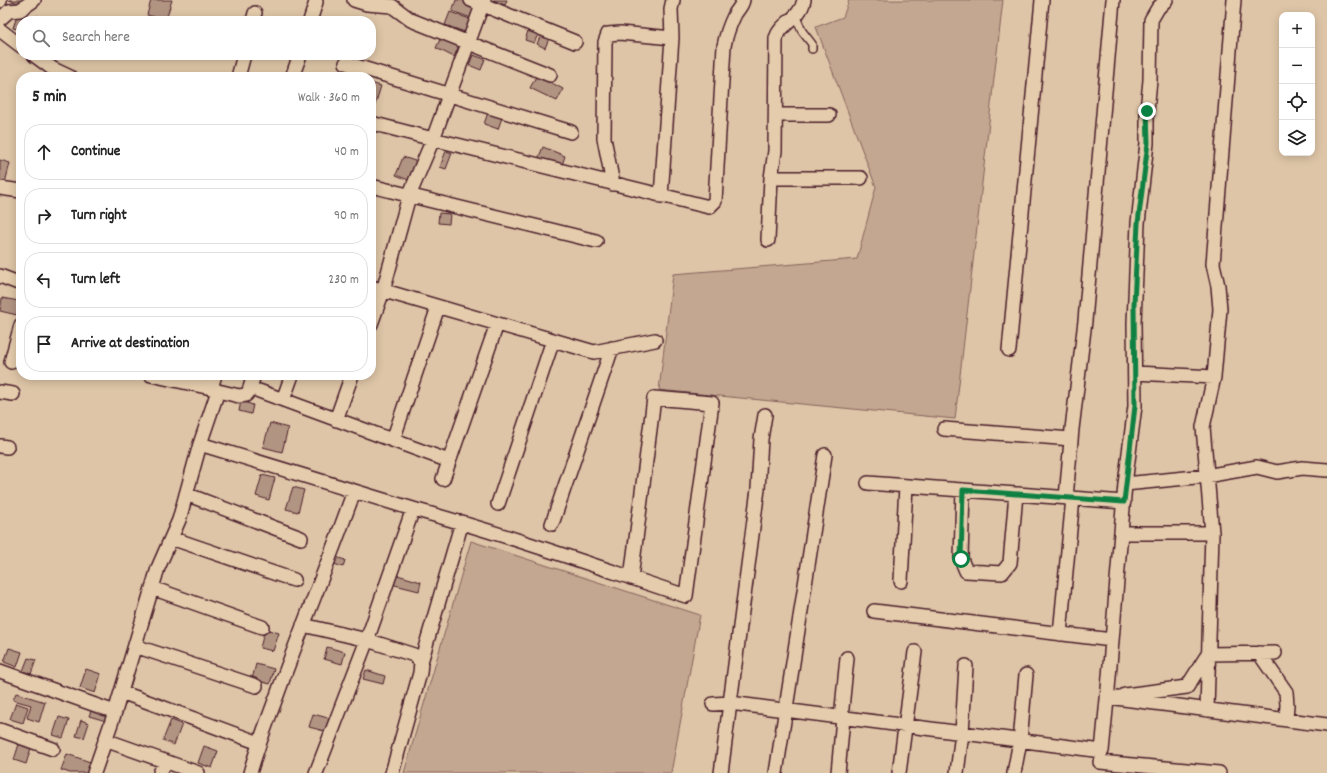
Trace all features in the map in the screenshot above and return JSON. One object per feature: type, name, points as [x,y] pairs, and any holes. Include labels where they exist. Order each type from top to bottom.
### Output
[{"type":"street","points":[[0,19],[9,11],[20,10],[34,0]]},
{"type":"street","points":[[354,0],[368,4],[393,3],[411,20],[550,75]]},
{"type":"street","points":[[661,196],[672,38],[673,0]]},
{"type":"street","points":[[376,124],[709,207],[713,205],[715,201],[724,46],[730,25],[735,14],[742,5],[743,0]]},
{"type":"street","points":[[768,240],[771,178],[775,151],[776,38],[778,31],[796,17],[803,6],[804,0]]},
{"type":"street","points":[[1009,350],[1042,0]]},
{"type":"street","points":[[1060,634],[1070,498],[1071,439],[1085,321],[1113,0]]},
{"type":"street","points":[[1100,762],[1108,697],[1121,533],[1135,406],[1134,317],[1138,223],[1148,143],[1147,111],[1150,80],[1152,20],[1158,8],[1166,0]]},
{"type":"street","points":[[1207,710],[1212,533],[1203,427],[1214,377],[1220,309],[1218,286],[1213,264],[1234,0]]},
{"type":"street","points":[[312,16],[316,2]]},
{"type":"street","points":[[574,42],[479,2],[469,43],[410,196],[377,289],[594,352],[656,340]]},
{"type":"street","points":[[0,30],[16,42]]},
{"type":"street","points":[[613,184],[604,138],[605,42],[608,34],[620,33],[672,38]]},
{"type":"street","points":[[41,60],[59,72]]},
{"type":"street","points":[[239,72],[243,60]]},
{"type":"street","points":[[294,72],[298,60]]},
{"type":"street","points":[[346,63],[375,72]]},
{"type":"street","points":[[376,72],[571,132]]},
{"type":"street","points":[[776,115],[829,115]]},
{"type":"street","points":[[771,178],[861,178]]},
{"type":"street","points":[[376,187],[596,241]]},
{"type":"street","points":[[0,188],[16,191]]},
{"type":"street","points":[[0,276],[16,282]]},
{"type":"street","points":[[392,440],[438,307]]},
{"type":"street","points":[[443,479],[497,324]]},
{"type":"street","points":[[498,504],[553,340]]},
{"type":"street","points":[[552,524],[612,348]]},
{"type":"street","points":[[11,362],[16,352]]},
{"type":"street","points":[[1135,373],[1214,377]]},
{"type":"street","points":[[187,380],[215,384],[239,396],[246,395],[252,380]]},
{"type":"street","points":[[283,400],[290,380]]},
{"type":"street","points":[[336,420],[350,380]]},
{"type":"street","points":[[94,773],[104,740],[115,712],[158,568],[179,520],[215,384]]},
{"type":"street","points":[[259,391],[449,461]]},
{"type":"street","points":[[200,444],[413,509],[462,522],[631,578],[686,596],[712,403],[654,398],[631,578]]},
{"type":"street","points":[[721,773],[758,489],[761,439],[765,415]]},
{"type":"street","points":[[944,429],[1071,439]]},
{"type":"street","points":[[776,773],[825,455]]},
{"type":"street","points":[[1126,484],[1206,476],[1257,467],[1277,472],[1302,468],[1327,470]]},
{"type":"street","points":[[868,483],[1124,502]]},
{"type":"street","points":[[902,581],[906,486]]},
{"type":"street","points":[[963,490],[961,559],[966,571],[977,572],[1002,573],[1010,563],[1016,494]]},
{"type":"street","points":[[250,773],[259,743],[303,624],[334,548],[354,491]]},
{"type":"street","points":[[186,494],[301,538]]},
{"type":"street","points":[[316,773],[367,640],[413,509]]},
{"type":"street","points":[[392,773],[420,673],[421,662],[462,522]]},
{"type":"street","points":[[1121,533],[1212,533]]},
{"type":"street","points":[[171,538],[294,580]]},
{"type":"street","points":[[152,588],[262,627]]},
{"type":"street","points":[[874,612],[1112,640]]},
{"type":"street","points":[[303,624],[367,640],[414,655],[421,662]]},
{"type":"street","points":[[135,646],[256,686]]},
{"type":"street","points":[[899,773],[915,652]]},
{"type":"street","points":[[1259,653],[1286,692],[1286,720]]},
{"type":"street","points":[[1208,654],[1275,653]]},
{"type":"street","points":[[1108,697],[1187,687],[1208,654]]},
{"type":"street","points":[[838,773],[847,658]]},
{"type":"street","points":[[957,773],[962,733],[966,666]]},
{"type":"street","points":[[0,671],[115,712]]},
{"type":"street","points":[[1014,773],[1020,741],[1026,675]]},
{"type":"street","points":[[121,692],[259,743]]},
{"type":"street","points":[[1108,697],[1327,726]]},
{"type":"street","points":[[713,704],[730,703],[1020,741],[1100,762],[1219,773]]},
{"type":"street","points":[[0,730],[53,749]]},
{"type":"street","points":[[104,740],[163,767],[198,773]]},
{"type":"lane","points":[[796,17],[802,31],[812,44],[812,49]]},
{"type":"shaded area","points":[[849,0],[1003,0],[955,419],[659,390],[673,274],[857,259],[876,187],[816,27],[843,17]]},
{"type":"shaded area","points":[[471,541],[700,615],[671,773],[404,773]]},
{"type":"building","points":[[9,0],[22,0],[21,4]]},
{"type":"building","points":[[151,0],[172,0],[167,16],[147,15]]},
{"type":"building","points":[[456,0],[467,0],[476,3],[471,18],[452,11]]},
{"type":"building","points":[[493,0],[507,0],[505,5]]},
{"type":"building","points":[[450,12],[470,19],[465,32],[445,25]]},
{"type":"building","points":[[16,19],[16,29],[13,28]]},
{"type":"building","points":[[529,28],[539,32],[534,43],[525,40]]},
{"type":"building","points":[[542,32],[550,36],[545,48],[537,44]]},
{"type":"building","points":[[442,35],[460,43],[454,57],[436,48]]},
{"type":"building","points":[[473,55],[485,59],[481,70],[469,65]]},
{"type":"building","points":[[537,75],[563,89],[557,101],[530,88]]},
{"type":"building","points":[[376,84],[381,86],[376,102]]},
{"type":"building","points":[[490,107],[504,112],[498,129],[484,124]]},
{"type":"building","points":[[543,147],[565,156],[561,168],[538,159]]},
{"type":"building","points":[[446,151],[452,153],[446,169],[440,167]]},
{"type":"building","points":[[403,157],[418,162],[411,181],[396,175]]},
{"type":"building","points":[[0,160],[10,163],[5,183],[0,182]]},
{"type":"building","points":[[439,213],[450,214],[449,224],[438,223]]},
{"type":"building","points":[[2,298],[16,300],[16,315],[0,311]]},
{"type":"building","points":[[241,401],[253,405],[251,414],[239,411]]},
{"type":"building","points":[[270,423],[288,428],[282,452],[263,447]]},
{"type":"building","points":[[262,475],[275,478],[269,500],[256,496]]},
{"type":"building","points":[[293,487],[304,490],[298,512],[286,509]]},
{"type":"building","points":[[336,557],[345,560],[343,567],[334,564]]},
{"type":"building","points":[[394,574],[421,582],[419,591],[391,584]]},
{"type":"building","points":[[265,629],[279,633],[273,651],[260,648]]},
{"type":"building","points":[[327,647],[345,652],[342,664],[324,659]]},
{"type":"building","points":[[9,648],[22,652],[17,667],[4,662]]},
{"type":"building","points":[[28,658],[36,660],[31,674],[23,671]]},
{"type":"building","points":[[256,664],[274,669],[270,684],[252,679]]},
{"type":"building","points":[[86,669],[101,674],[95,693],[80,688]]},
{"type":"building","points":[[366,670],[385,676],[383,684],[363,679]]},
{"type":"building","points":[[16,693],[45,702],[39,722],[27,718],[31,705],[13,700]]},
{"type":"building","points":[[16,703],[28,707],[23,723],[10,719]]},
{"type":"building","points":[[93,705],[110,710],[106,721],[89,716]]},
{"type":"building","points":[[313,714],[332,719],[328,732],[309,727]]},
{"type":"building","points":[[59,717],[69,720],[63,738],[53,735]]},
{"type":"building","points":[[81,720],[89,723],[84,738],[76,736]]},
{"type":"building","points":[[171,720],[182,724],[174,745],[163,740]]},
{"type":"building","points":[[19,744],[31,748],[26,764],[14,760]]},
{"type":"building","points":[[204,746],[218,751],[212,768],[198,763]]},
{"type":"building","points":[[67,754],[93,763],[89,773],[70,773],[61,770]]},
{"type":"route","points":[[961,559],[963,490],[1124,502],[1135,406],[1134,304],[1138,223],[1148,143],[1147,111]]}]
